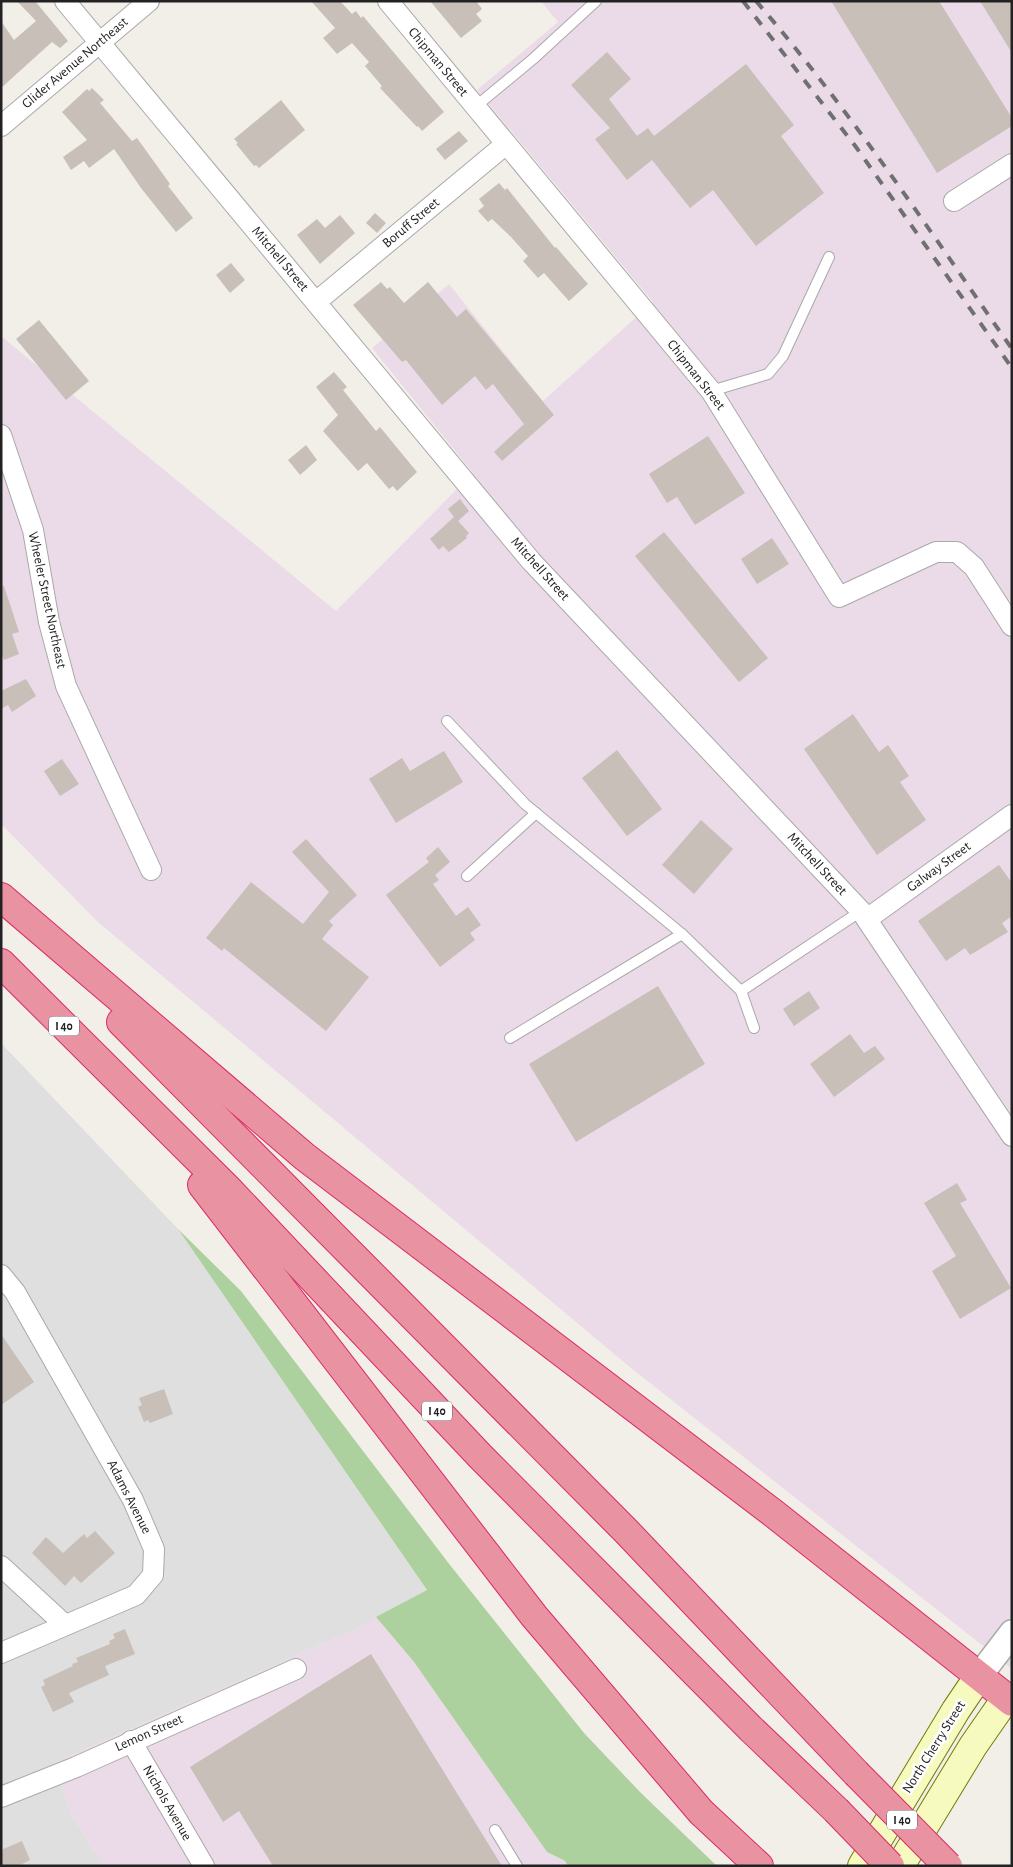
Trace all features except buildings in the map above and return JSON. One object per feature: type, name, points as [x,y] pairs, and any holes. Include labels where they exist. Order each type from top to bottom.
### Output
[{"type":"highway","points":[[1,899],[305,1157],[765,1507],[980,1676],[1010,1696]]},
{"type":"highway","name":"I 40","points":[[1,899],[626,1530],[856,1773],[948,1866]]},
{"type":"highway","name":"I 40","points":[[1,963],[230,1192],[487,1464],[750,1730],[836,1810],[890,1866]]},
{"type":"highway","points":[[127,1089],[534,1616],[701,1812],[759,1866]]},
{"type":"main road","name":"North Cherry Street","points":[[862,1866],[956,1710],[980,1676]]},
{"type":"main road","points":[[900,1866],[973,1746],[1010,1696]]},
{"type":"street","name":"Mitchell Street","points":[[65,1],[531,562],[864,915],[1012,1136]]},
{"type":"street","name":"Glider Avenue Northeast","points":[[1,126],[149,1]]},
{"type":"street","name":"Chipman Street","points":[[388,1],[711,391],[839,597],[936,552],[957,552],[974,567],[1012,626]]},
{"type":"street","name":"Boruff Street","points":[[316,302],[506,144]]},
{"type":"street","points":[[954,200],[1012,164]]},
{"type":"street","name":"Wheeler Street Northeast","points":[[1,435],[10,484],[33,530],[49,622],[66,686],[151,870]]},
{"type":"street","name":"Galway Street","points":[[864,915],[1012,815]]},
{"type":"street","name":"Adams Avenue","points":[[1,1275],[16,1292],[133,1500],[154,1549],[153,1575],[136,1595],[1,1653]]},
{"type":"street","points":[[1,1566],[65,1625]]},
{"type":"street","name":"North Cherry Street","points":[[980,1676],[1012,1633]]},
{"type":"street","name":"Lemon Street","points":[[1,1797],[296,1669]]},
{"type":"street","name":"Nichols Avenue","points":[[131,1741],[204,1866]]},
{"type":"lane","points":[[475,107],[533,59],[596,1]]},
{"type":"lane","points":[[711,391],[768,374],[783,356],[829,257]]},
{"type":"lane","points":[[447,721],[536,813],[682,934],[741,991],[754,1028]]},
{"type":"lane","points":[[467,876],[536,813]]},
{"type":"lane","points":[[741,991],[864,915]]},
{"type":"lane","points":[[510,1038],[682,934]]},
{"type":"lane","points":[[495,1830],[517,1866]]},
{"type":"shaded area","points":[[541,1],[1012,1],[1012,1669],[631,1368],[99,923],[1,824],[1,336],[336,611],[473,473],[372,348],[449,284],[543,401],[653,302],[477,90],[558,22]]},
{"type":"shaded area","points":[[1,1043],[178,1229],[427,1590],[354,1630],[54,1763],[71,1814],[104,1866],[1,1866]]},
{"type":"shaded area","points":[[376,1617],[414,1662],[547,1852],[565,1861],[568,1866],[104,1866],[71,1814],[54,1763],[354,1630]]},
{"type":"green space","points":[[178,1229],[241,1291],[450,1565],[584,1733],[640,1792],[717,1866],[568,1866],[565,1861],[547,1852],[414,1662],[376,1617],[427,1590]]},
{"type":"railway","points":[[743,1],[856,147],[1012,368]]},
{"type":"railway","points":[[756,1],[791,42],[857,128],[1012,349]]}]
